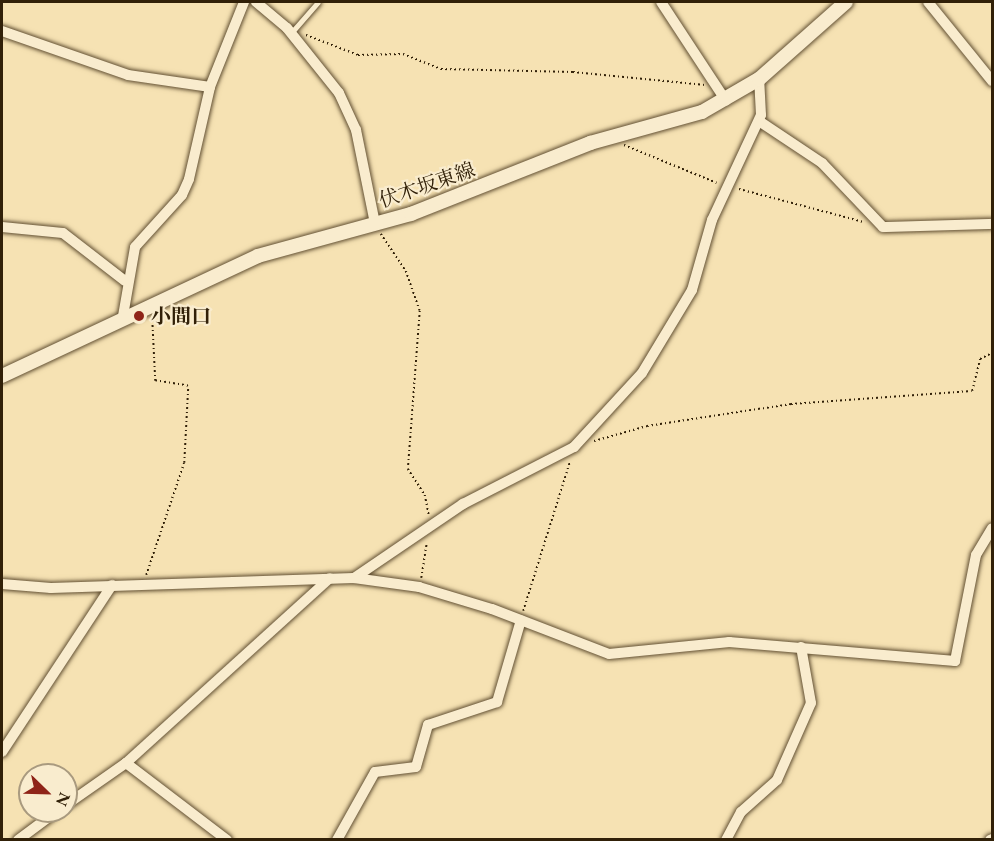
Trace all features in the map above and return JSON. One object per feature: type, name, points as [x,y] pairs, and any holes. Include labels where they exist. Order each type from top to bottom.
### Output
[{"type":"main road","name":"伏木坂東線","points":[[2,376],[148,304],[258,256],[450,201],[610,138],[726,101],[759,79],[846,2]]},
{"type":"street","points":[[123,316],[125,281],[135,247],[182,195],[189,179],[210,87],[244,2]]},
{"type":"street","points":[[256,2],[293,31],[339,93],[356,130],[375,223]]},
{"type":"street","points":[[661,2],[726,101]]},
{"type":"street","points":[[928,2],[993,81]]},
{"type":"street","points":[[2,31],[128,75],[210,87]]},
{"type":"street","points":[[354,578],[503,481],[574,447],[642,373],[692,290],[712,220],[759,121],[759,79]]},
{"type":"street","points":[[759,121],[815,157],[880,226],[993,224]]},
{"type":"street","points":[[2,227],[63,233],[125,281]]},
{"type":"street","points":[[2,584],[112,585],[354,578],[419,587],[521,620],[609,654],[729,642],[955,661],[976,555],[993,528]]},
{"type":"street","points":[[78,797],[126,763],[330,578]]},
{"type":"street","points":[[2,752],[112,585]]},
{"type":"street","points":[[337,840],[375,772],[416,767],[428,725],[497,702],[521,620]]},
{"type":"street","points":[[726,840],[741,812],[777,780],[811,703],[801,647]]},
{"type":"street","points":[[126,763],[227,840]]},
{"type":"street","points":[[18,840],[41,823]]},
{"type":"lane","points":[[293,31],[318,2]]},
{"type":"path","points":[[293,31],[321,44],[358,55],[403,54],[441,69],[573,72],[715,85]]},
{"type":"path","points":[[610,138],[727,187],[880,226]]},
{"type":"path","points":[[375,223],[406,271],[420,311],[408,469],[425,495],[429,530],[419,587]]},
{"type":"path","points":[[144,583],[184,463],[188,386],[156,381],[148,304]]},
{"type":"path","points":[[591,442],[647,426],[791,404],[972,391],[980,359],[993,353]]},
{"type":"path","points":[[521,620],[574,447]]},
{"type":"place","name":"小間口","points":[[139,316]]}]
